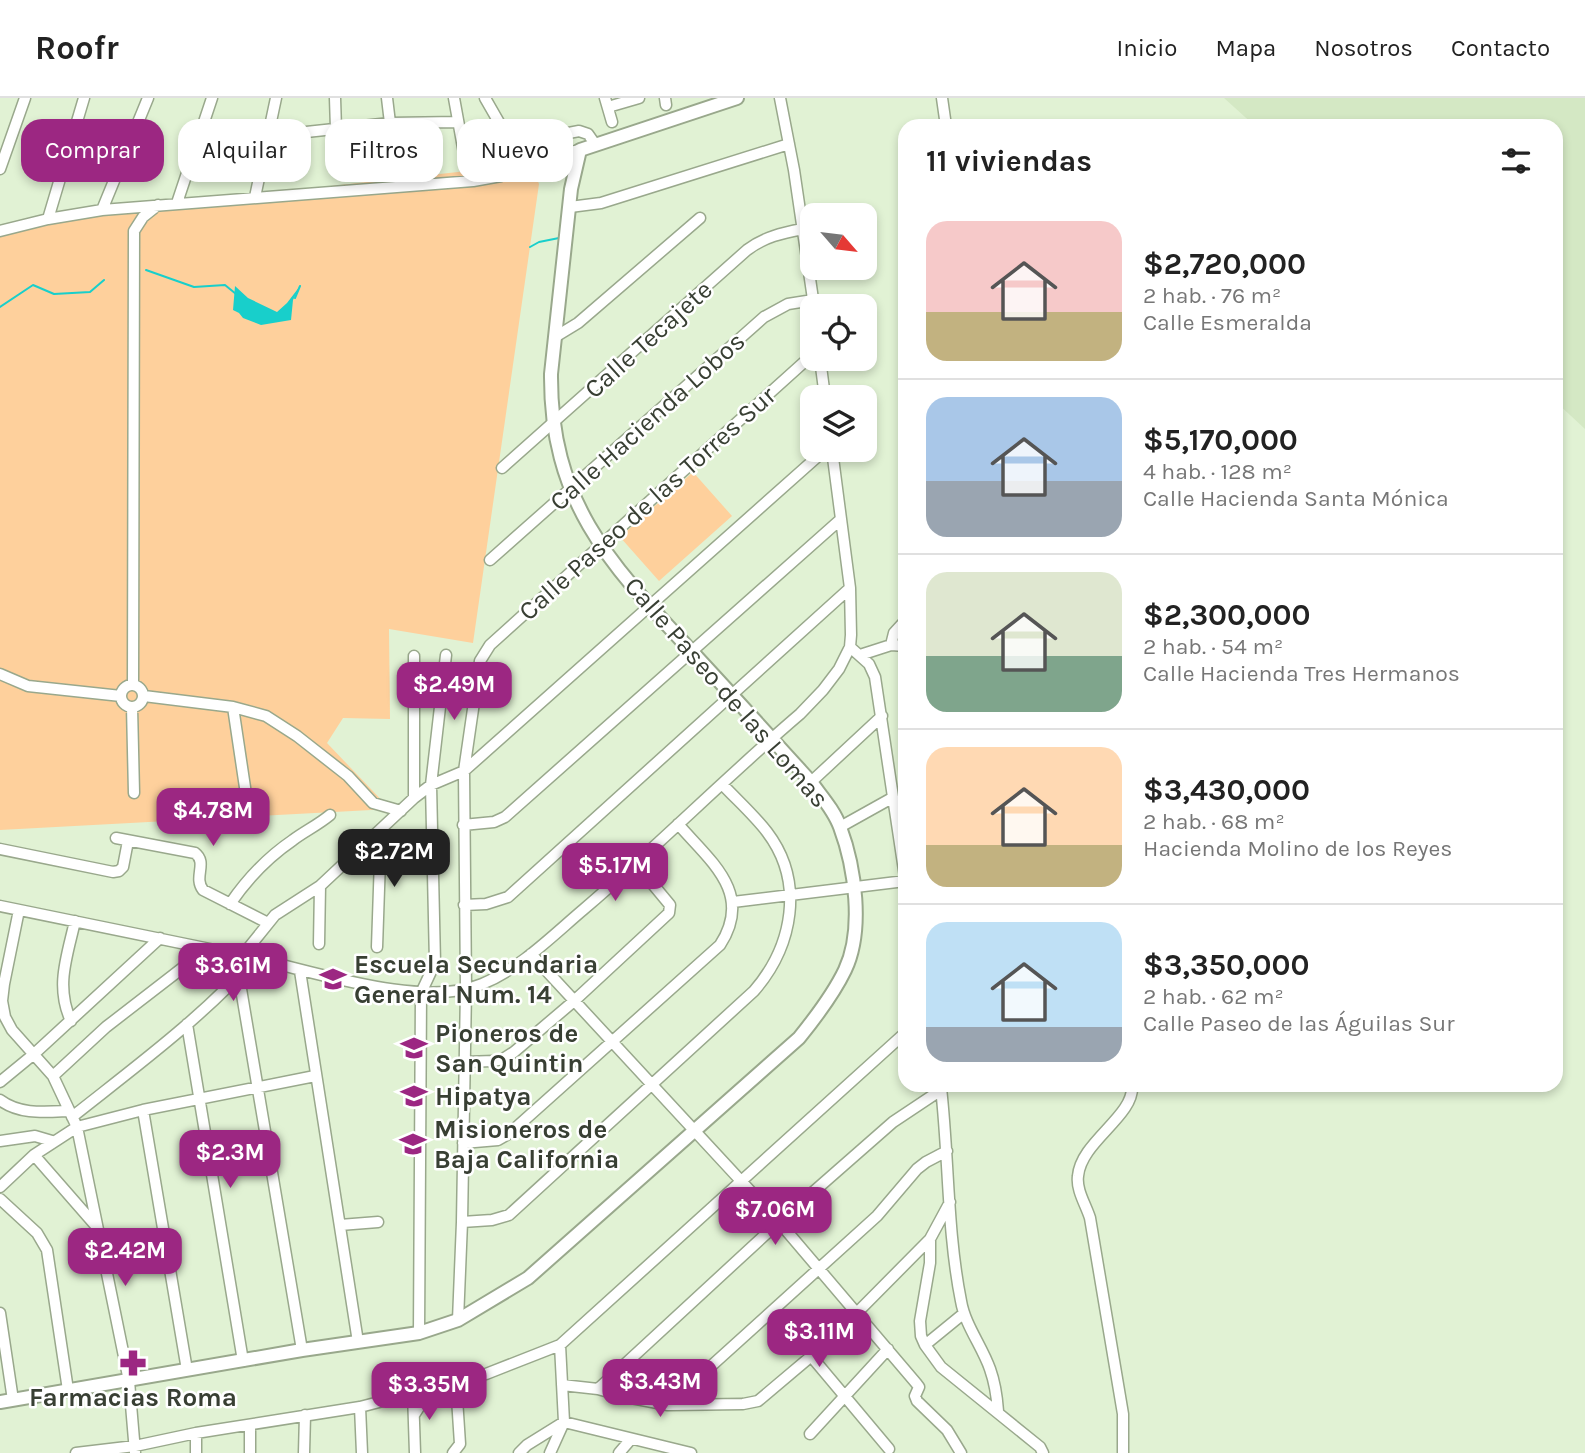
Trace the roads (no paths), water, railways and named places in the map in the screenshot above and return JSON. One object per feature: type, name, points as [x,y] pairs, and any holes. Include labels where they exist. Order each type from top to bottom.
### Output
[{"type":"main road","points":[[580,150],[737,98]]},
{"type":"main road","name":"Calle Paseo de las Lomas","points":[[7,1401],[302,1350],[419,1333],[458,1320],[528,1278],[799,1038],[830,997],[846,969],[853,946],[856,919],[854,888],[840,827],[826,801],[649,607],[599,545],[570,489],[554,424],[551,397],[571,189],[580,150]]},
{"type":"street","points":[[0,169],[25,98]]},
{"type":"street","points":[[48,219],[84,98]]},
{"type":"street","points":[[102,210],[148,98]]},
{"type":"street","points":[[177,203],[212,98]]},
{"type":"street","points":[[272,119],[276,98]]},
{"type":"street","points":[[335,98],[336,119]]},
{"type":"street","points":[[387,98],[390,119]]},
{"type":"street","points":[[454,98],[458,119]]},
{"type":"street","points":[[485,98],[497,119]]},
{"type":"street","points":[[612,122],[607,102],[639,98]]},
{"type":"street","points":[[780,98],[800,211]]},
{"type":"street","points":[[942,98],[945,119]]},
{"type":"street","points":[[573,132],[588,134],[595,144]]},
{"type":"street","points":[[570,207],[601,203],[789,144]]},
{"type":"street","points":[[573,151],[580,150]]},
{"type":"street","points":[[256,197],[259,182]]},
{"type":"street","points":[[0,230],[102,210],[457,182]]},
{"type":"street","points":[[133,685],[134,231],[143,217],[158,205]]},
{"type":"street","points":[[555,337],[578,323],[701,218]]},
{"type":"street","name":"Calle Tecajete","points":[[502,468],[747,250],[773,235],[800,230]]},
{"type":"street","name":"Calle Hacienda Lobos","points":[[490,560],[764,317],[788,304],[800,304]]},
{"type":"street","name":"Calle Paseo de las Torres Sur","points":[[464,771],[480,661],[484,652],[800,366]]},
{"type":"street","points":[[242,956],[268,923],[320,886],[414,798],[431,785],[464,771],[812,462]]},
{"type":"street","points":[[0,906],[255,958],[300,971],[421,993],[466,989],[501,975],[531,954],[636,864],[800,714],[839,668],[850,647],[852,616],[834,462]]},
{"type":"street","points":[[463,825],[494,822],[505,817],[690,650],[841,519]]},
{"type":"street","points":[[464,905],[486,904],[508,897],[850,588]]},
{"type":"street","points":[[891,645],[898,629]]},
{"type":"street","points":[[860,655],[891,645],[898,646]]},
{"type":"street","points":[[850,647],[869,664],[875,677],[898,835]]},
{"type":"street","points":[[419,1333],[421,993],[435,963],[431,785],[446,655]]},
{"type":"street","points":[[414,656],[414,798]]},
{"type":"street","points":[[0,674],[28,686],[121,696]]},
{"type":"street","points":[[133,685],[139,687],[144,696],[139,705],[132,707],[123,702],[121,696],[126,687],[133,685]]},
{"type":"street","points":[[144,696],[233,707],[266,716],[298,736],[348,776],[373,803],[401,811]]},
{"type":"street","points":[[132,707],[134,793]]},
{"type":"street","points":[[233,707],[246,794]]},
{"type":"street","points":[[811,782],[882,716]]},
{"type":"street","points":[[458,1320],[466,989],[464,771]]},
{"type":"street","points":[[462,1222],[492,1220],[509,1215],[754,991],[769,974],[785,937],[791,894],[789,881],[775,844],[722,784]]},
{"type":"street","points":[[840,827],[892,798]]},
{"type":"street","points":[[230,904],[265,861],[330,816]]},
{"type":"street","points":[[463,1143],[498,1140],[510,1133],[720,945],[728,933],[733,902],[727,882],[678,824]]},
{"type":"street","points":[[377,947],[381,830]]},
{"type":"street","points":[[116,838],[195,853],[202,862],[198,880],[204,890],[268,923]]},
{"type":"street","points":[[0,849],[113,872],[123,867],[128,841]]},
{"type":"street","points":[[464,1062],[503,1059],[514,1052],[669,913],[670,905],[636,864]]},
{"type":"street","points":[[733,902],[898,880]]},
{"type":"street","points":[[319,944],[320,886]]},
{"type":"street","points":[[19,909],[2,1001],[5,1017],[12,1030],[53,1076],[73,1118],[129,1381],[135,1450]]},
{"type":"street","points":[[71,1021],[62,997],[62,984],[75,920]]},
{"type":"street","points":[[0,1082],[71,1021],[160,938]]},
{"type":"street","points":[[53,1076],[114,1020],[207,949]]},
{"type":"street","points":[[531,954],[779,1222],[817,1270],[856,1311],[919,1387],[915,1396],[917,1401],[937,1419],[961,1453]]},
{"type":"street","points":[[0,1187],[52,1141],[73,1118],[187,1024],[239,977],[255,958]]},
{"type":"street","points":[[300,971],[358,1342]]},
{"type":"street","points":[[239,977],[302,1350]]},
{"type":"street","points":[[187,1024],[243,1361]]},
{"type":"street","points":[[80,1453],[135,1450],[196,1433],[360,1407],[456,1383],[507,1367],[559,1345],[898,1039]]},
{"type":"street","points":[[0,1100],[14,1108],[73,1118],[143,1110],[315,1076]]},
{"type":"street","points":[[598,1389],[779,1222],[894,1122],[935,1092]]},
{"type":"street","points":[[941,1092],[951,1238],[963,1314],[991,1370],[998,1411]]},
{"type":"street","points":[[1123,1453],[1123,1414],[1090,1217],[1079,1191],[1077,1176],[1092,1144],[1125,1108],[1133,1092]]},
{"type":"street","points":[[143,1110],[187,1370]]},
{"type":"street","points":[[0,1141],[35,1136],[52,1141]]},
{"type":"street","points":[[668,1405],[877,1216],[917,1169],[947,1150]]},
{"type":"street","points":[[34,1155],[98,1228]]},
{"type":"street","points":[[0,1199],[37,1233],[47,1250],[68,1390]]},
{"type":"street","points":[[562,1385],[598,1389],[668,1405],[743,1404],[758,1401],[828,1342],[930,1239],[950,1202]]},
{"type":"street","points":[[340,1225],[378,1222]]},
{"type":"street","points":[[930,1239],[930,1263],[920,1321],[925,1345],[941,1367],[998,1411],[1040,1447],[1043,1453]]},
{"type":"street","points":[[775,1309],[889,1449]]},
{"type":"street","points":[[0,1313],[7,1401]]},
{"type":"street","points":[[925,1345],[963,1314]]},
{"type":"street","points":[[550,1453],[564,1422],[559,1345]]},
{"type":"street","points":[[810,1434],[888,1349]]},
{"type":"street","points":[[453,1453],[460,1444],[456,1383]]},
{"type":"street","points":[[414,1415],[436,1388]]},
{"type":"street","points":[[413,1393],[415,1453]]},
{"type":"street","points":[[360,1407],[362,1453]]},
{"type":"street","points":[[304,1453],[305,1415]]},
{"type":"street","points":[[519,1453],[564,1422],[691,1453]]},
{"type":"street","points":[[250,1425],[250,1453]]},
{"type":"street","points":[[195,1453],[196,1433]]},
{"type":"street","points":[[619,1453],[631,1439]]},
{"type":"water","points":[[235,286],[248,298],[277,312],[300,286],[293,300],[291,320],[261,325],[243,318],[233,310]]},
{"type":"waterway","points":[[530,247],[539,242],[559,238]]},
{"type":"waterway","points":[[146,270],[194,287],[225,285],[236,294]]},
{"type":"waterway","points":[[0,307],[33,285],[54,294],[90,292],[104,280]]},
{"type":"waterway","points":[[295,298],[300,286]]},
{"type":"place","name":"Escuela Secundaria General Num. 14","points":[[333,979]]},
{"type":"place","name":"Pioneros de San Quintin","points":[[414,1048]]},
{"type":"place","name":"Hipatya","points":[[414,1096]]},
{"type":"place","name":"Misioneros de Baja California","points":[[413,1144]]},
{"type":"place","name":"Farmacias Roma","points":[[133,1363]]}]
